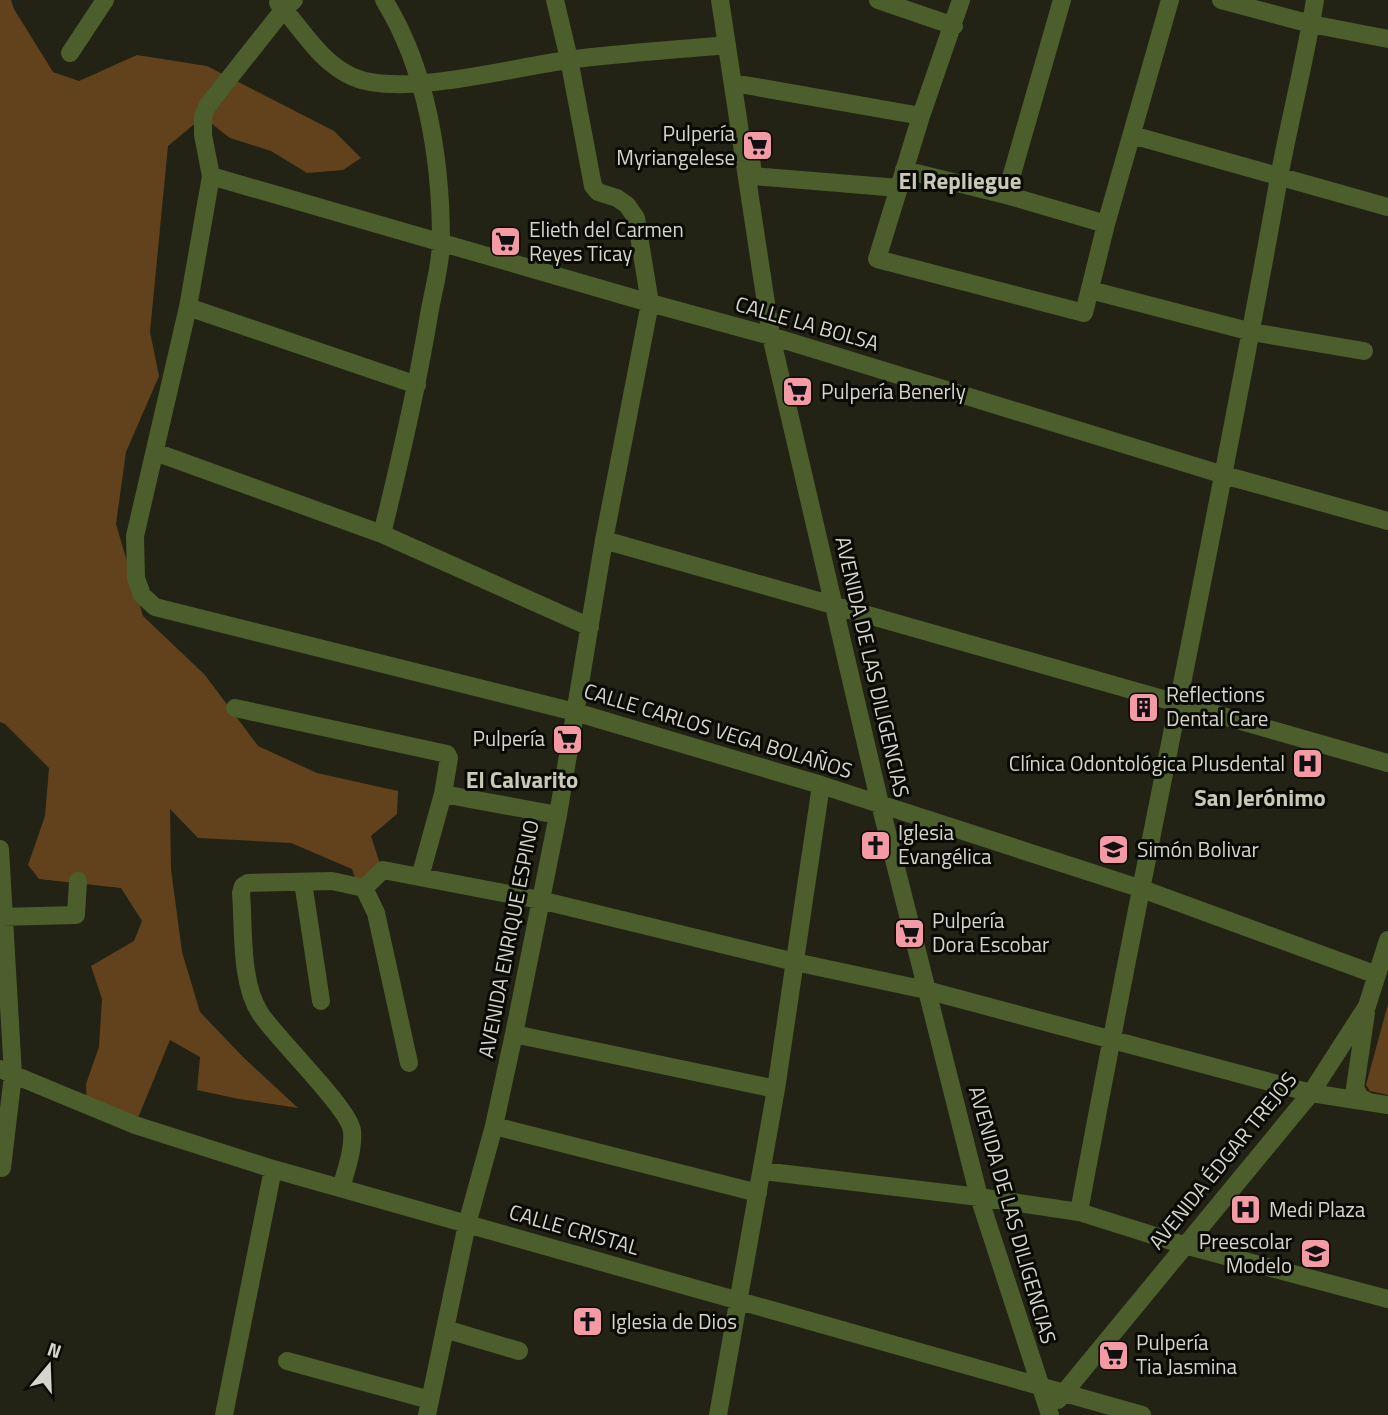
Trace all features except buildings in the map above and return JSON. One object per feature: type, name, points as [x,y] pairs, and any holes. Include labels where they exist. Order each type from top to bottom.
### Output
[{"type":"street","points":[[69,53],[105,0]]},
{"type":"street","points":[[382,534],[417,385],[441,243],[434,137],[397,21],[384,0]]},
{"type":"street","points":[[555,0],[593,186],[598,192],[617,198],[627,205],[636,218],[650,303]]},
{"type":"street","points":[[878,0],[954,26]]},
{"type":"street","points":[[961,0],[921,116],[877,259],[1084,313],[1106,224],[1170,0]]},
{"type":"street","points":[[1006,195],[1062,0]]},
{"type":"street","points":[[1221,0],[1311,24],[1388,39]]},
{"type":"street","points":[[1079,1212],[1315,0]]},
{"type":"street","points":[[590,627],[382,534],[155,453],[188,307],[211,176],[203,135],[203,116],[208,105],[285,3],[312,46],[330,62],[353,77],[377,83],[419,84],[569,60],[727,45]]},
{"type":"street","points":[[725,4],[739,85],[921,116]]},
{"type":"street","name":"AVENIDA DE LAS DILIGENCIAS","points":[[725,4],[727,45],[739,85],[771,336],[880,804],[979,1197],[1048,1414]]},
{"type":"street","points":[[744,107],[753,176],[901,179],[1006,195],[1106,224]]},
{"type":"street","points":[[1132,135],[1279,178],[1388,206]]},
{"type":"street","name":"CALLE LA BOLSA","points":[[211,176],[771,336],[1224,475],[1388,521]]},
{"type":"street","points":[[1090,290],[1252,332],[1364,351]]},
{"type":"street","name":"AVENIDA ENRIQUE ESPINO","points":[[428,1408],[467,1224],[495,1126],[558,815],[604,540],[650,303]]},
{"type":"street","points":[[188,307],[417,385]]},
{"type":"street","name":"CALLE CARLOS VEGA BOLAÑOS","points":[[155,453],[135,536],[134,559],[136,579],[142,595],[155,607],[575,712],[821,785],[1142,889],[1379,983]]},
{"type":"street","points":[[604,540],[1388,763]]},
{"type":"street","points":[[235,708],[444,753],[449,758],[443,794],[420,877]]},
{"type":"street","points":[[718,1415],[776,1089],[821,785]]},
{"type":"street","points":[[443,794],[558,815]]},
{"type":"street","points":[[0,849],[6,1072],[2,1168]]},
{"type":"street","points":[[363,888],[383,870],[540,900],[795,962],[926,990],[1311,1093],[1388,1105]]},
{"type":"street","points":[[1,917],[76,915],[78,881]]},
{"type":"street","points":[[341,1188],[351,1148],[352,1128],[337,1105],[260,1013],[248,987],[241,893],[243,886],[248,883],[332,881],[363,888],[376,913],[408,1063]]},
{"type":"street","points":[[303,882],[321,1001]]},
{"type":"street","name":"AVENIDA ÉDGAR TREJOS","points":[[1048,1414],[1311,1093],[1379,983],[1388,940]]},
{"type":"street","points":[[1367,1006],[1355,1081],[1356,1091],[1367,1101]]},
{"type":"street","points":[[514,1034],[776,1089]]},
{"type":"street","name":"CALLE CRISTAL","points":[[6,1072],[135,1125],[273,1169],[1142,1415]]},
{"type":"street","points":[[1331,1095],[1344,1093],[1355,1081]]},
{"type":"street","points":[[495,1126],[758,1194]]},
{"type":"street","points":[[224,1415],[273,1169]]},
{"type":"street","points":[[762,1171],[1079,1212],[1184,1245],[1388,1299]]},
{"type":"street","points":[[445,1329],[519,1351]]},
{"type":"street","points":[[287,1361],[428,1408]]},
{"type":"shaded area","points":[[0,0],[11,0],[53,72],[79,81],[137,55],[207,66],[334,131],[361,158],[343,170],[307,173],[271,151],[230,138],[203,117],[168,146],[150,332],[159,376],[126,452],[116,524],[143,616],[205,675],[258,746],[317,773],[398,791],[397,814],[371,836],[381,867],[357,884],[352,869],[291,843],[198,838],[170,809],[171,869],[182,952],[200,1012],[298,1108],[197,1090],[200,1057],[170,1040],[135,1125],[87,1107],[86,1084],[99,1047],[102,999],[91,966],[134,941],[142,921],[121,888],[39,879],[28,865],[45,816],[49,768],[0,722]]},
{"type":"shaded area","points":[[1388,1004],[1388,1095],[1370,1091],[1366,1085]]},
{"type":"place","name":"Pulpería Myriangelese","points":[[758,146]]},
{"type":"place","name":"Elieth del Carmen Reyes Ticay","points":[[506,242]]},
{"type":"place","name":"Pulpería Benerly","points":[[798,392]]},
{"type":"place","name":"Reflections Dental Care","points":[[1143,707]]},
{"type":"place","name":"Pulpería","points":[[568,739]]},
{"type":"place","name":"Clínica Odontológica Plusdental","points":[[1308,764]]},
{"type":"place","name":"Iglesia Evangélica","points":[[875,845]]},
{"type":"place","name":"Simón Bolivar","points":[[1114,850]]},
{"type":"place","name":"Pulpería Dora Escobar","points":[[909,933]]},
{"type":"place","name":"Medi Plaza","points":[[1246,1210]]},
{"type":"place","name":"Preescolar Modelo","points":[[1315,1254]]},
{"type":"place","name":"Iglesia de Dios","points":[[588,1322]]},
{"type":"place","name":"Pulpería Tia Jasmina","points":[[1113,1355]]},
{"type":"district","name":"El Repliegue","points":[[960,181]]},
{"type":"district","name":"El Calvarito","points":[[522,780]]},
{"type":"district","name":"San Jerónimo","points":[[1260,798]]}]
